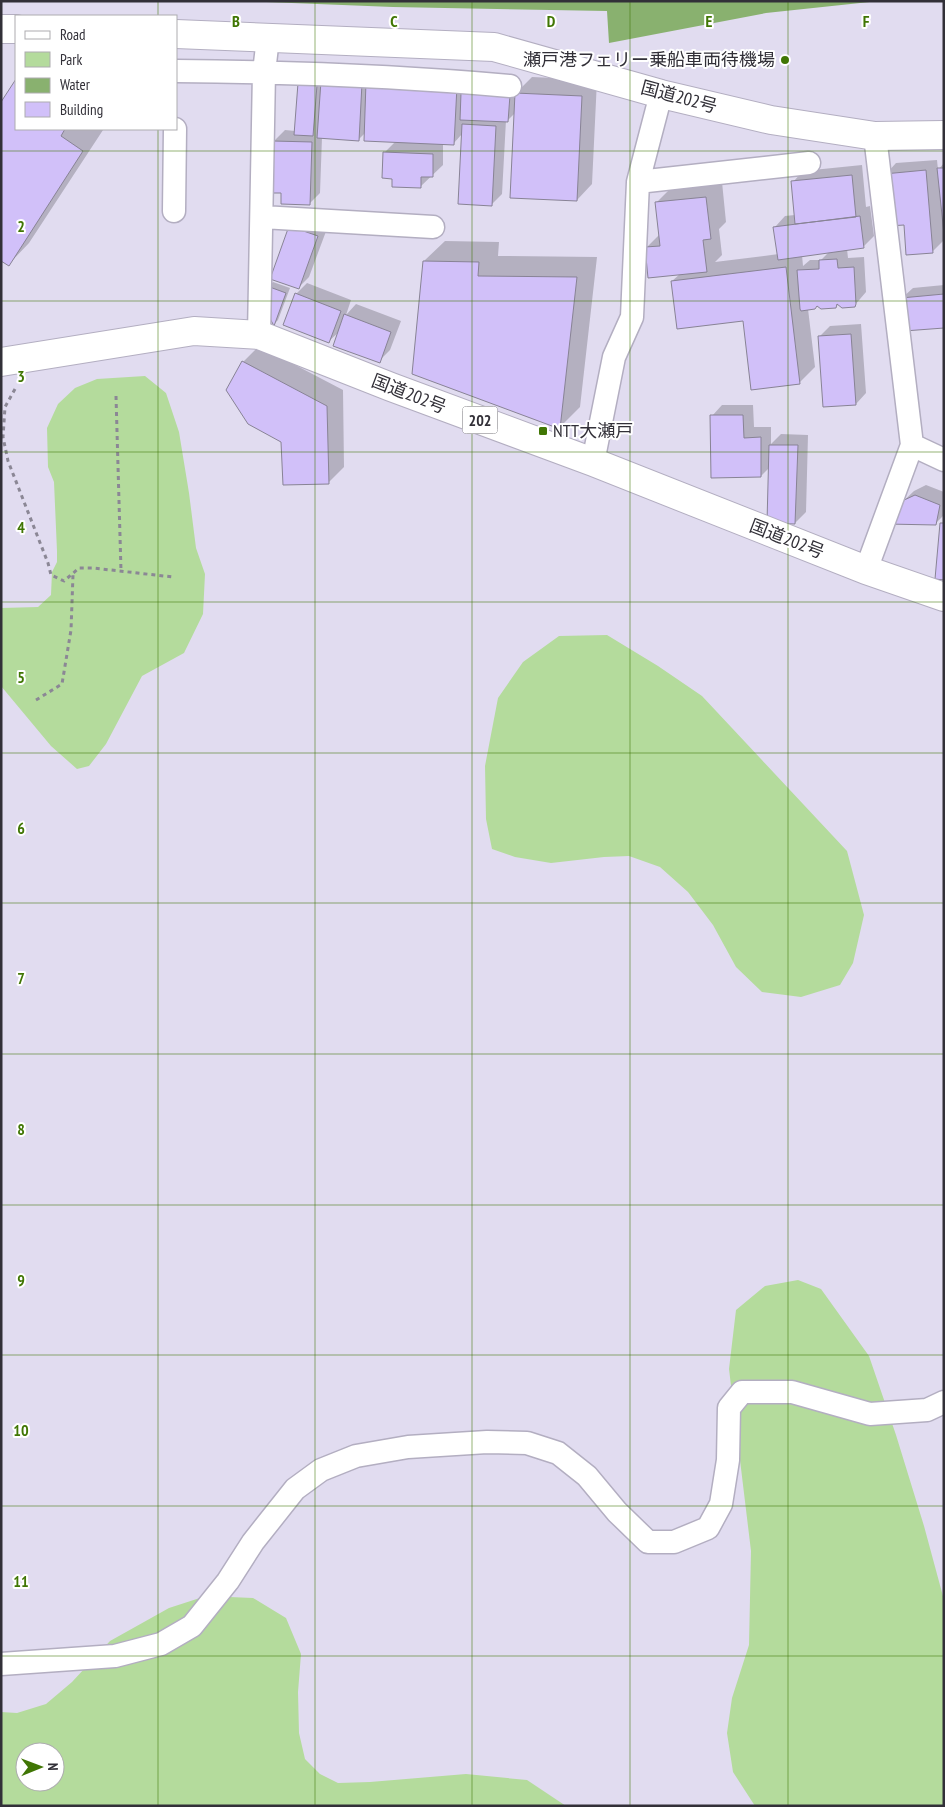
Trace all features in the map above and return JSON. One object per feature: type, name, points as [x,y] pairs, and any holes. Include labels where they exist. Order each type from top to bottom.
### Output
[{"type":"highway","points":[[1,29],[15,28]]},
{"type":"highway","name":"国道202号","points":[[178,34],[494,47],[662,94],[771,120],[875,136],[944,135]]},
{"type":"highway","name":"国道202号","points":[[1,362],[194,331],[259,335],[390,387],[593,462],[866,570],[944,597]]},
{"type":"street","points":[[259,335],[264,72],[268,38]]},
{"type":"street","points":[[178,71],[264,72],[449,81],[510,86]]},
{"type":"street","points":[[593,462],[614,357],[632,317],[638,182],[662,94]]},
{"type":"street","points":[[174,210],[175,130]]},
{"type":"street","points":[[866,570],[912,445],[875,136]]},
{"type":"street","points":[[638,182],[808,163]]},
{"type":"street","points":[[262,217],[433,227]]},
{"type":"street","points":[[912,445],[944,460]]},
{"type":"street","points":[[1,1664],[114,1656],[161,1644],[192,1626],[228,1581],[253,1542],[295,1489],[321,1470],[356,1456],[408,1447],[486,1442],[527,1443],[558,1453],[587,1476],[616,1512],[648,1542],[674,1542],[708,1528],[721,1504],[728,1460],[729,1408],[742,1392],[792,1392],[870,1414],[927,1410],[944,1402]]},
{"type":"path","points":[[19,383],[4,407],[3,437],[8,461],[51,575],[64,582],[79,568],[86,568],[173,577]]},
{"type":"path","points":[[116,396],[121,571]]},
{"type":"path","points":[[36,700],[62,684],[71,630],[72,574]]},
{"type":"green space","points":[[145,376],[166,393],[179,432],[196,548],[205,574],[203,614],[184,653],[142,676],[106,744],[89,766],[77,769],[51,746],[1,686],[1,608],[38,607],[51,595],[52,572],[57,562],[57,551],[54,482],[48,467],[47,428],[58,404],[75,388],[97,379]]},
{"type":"green space","points":[[607,635],[702,696],[847,851],[864,915],[853,963],[840,985],[801,997],[762,992],[736,967],[713,925],[688,892],[660,867],[629,856],[551,863],[515,857],[492,849],[486,819],[485,766],[498,698],[523,662],[559,636]]},
{"type":"green space","points":[[798,1280],[821,1289],[869,1356],[924,1526],[944,1600],[944,1806],[755,1806],[733,1772],[727,1733],[732,1698],[749,1645],[751,1551],[729,1369],[736,1310],[765,1286]]},
{"type":"green space","points":[[206,1596],[253,1598],[286,1618],[301,1654],[298,1692],[299,1733],[305,1759],[320,1774],[338,1783],[466,1774],[527,1780],[566,1806],[1,1806],[1,1712],[17,1713],[46,1704],[72,1682],[110,1641],[169,1608]]},
{"type":"water","points":[[244,1],[879,1],[766,13],[609,43],[607,11],[393,7]]},
{"type":"building","points":[[15,81],[15,130],[64,130],[61,136],[83,151],[9,266],[1,261],[1,102]]},
{"type":"building","points":[[321,81],[362,83],[359,141],[317,138]]},
{"type":"building","points":[[366,82],[457,86],[454,145],[364,141]]},
{"type":"building","points":[[298,83],[317,85],[313,136],[294,135]]},
{"type":"building","points":[[461,93],[510,95],[508,122],[460,120]]},
{"type":"building","points":[[515,93],[582,96],[577,201],[510,198]]},
{"type":"building","points":[[462,124],[496,126],[492,206],[458,204]]},
{"type":"building","points":[[273,141],[312,142],[310,205],[281,204],[281,193],[270,193]]},
{"type":"building","points":[[383,152],[433,154],[433,177],[421,177],[421,188],[392,187],[392,179],[382,178]]},
{"type":"building","points":[[937,168],[944,168],[944,234]]},
{"type":"building","points":[[926,170],[933,253],[906,255],[904,225],[889,226],[884,174]]},
{"type":"building","points":[[852,175],[856,217],[795,224],[791,181]]},
{"type":"building","points":[[706,197],[711,239],[703,240],[707,272],[648,278],[645,247],[660,246],[655,202]]},
{"type":"building","points":[[860,216],[864,248],[778,260],[773,227]]},
{"type":"building","points":[[289,226],[318,236],[299,289],[270,279]]},
{"type":"building","points":[[837,259],[838,268],[854,267],[855,307],[842,308],[837,304],[836,308],[821,309],[817,306],[815,309],[801,311],[797,270],[819,269],[819,260]]},
{"type":"building","points":[[423,261],[479,262],[478,276],[577,277],[560,429],[412,374]]},
{"type":"building","points":[[786,267],[800,384],[751,390],[743,321],[677,329],[671,281]]},
{"type":"building","points":[[267,286],[286,293],[274,326],[264,307]]},
{"type":"building","points":[[295,293],[341,311],[329,343],[283,325]]},
{"type":"building","points":[[944,294],[944,328],[904,331],[901,298]]},
{"type":"building","points":[[344,314],[391,332],[380,363],[333,346]]},
{"type":"building","points":[[851,334],[856,405],[823,407],[818,336]]},
{"type":"building","points":[[242,361],[327,406],[329,484],[283,485],[281,442],[248,424],[226,390]]},
{"type":"building","points":[[710,415],[743,415],[744,438],[761,437],[761,477],[711,478]]},
{"type":"building","points":[[769,445],[798,445],[795,524],[767,523]]},
{"type":"building","points":[[915,495],[940,505],[936,525],[887,524],[902,501]]},
{"type":"building","points":[[940,523],[944,523],[944,580],[935,579]]},
{"type":"place","name":"瀬戸港フェリー乗船車両待機場","points":[[785,60]]},
{"type":"place","name":"NTT大瀬戸","points":[[543,431]]}]
